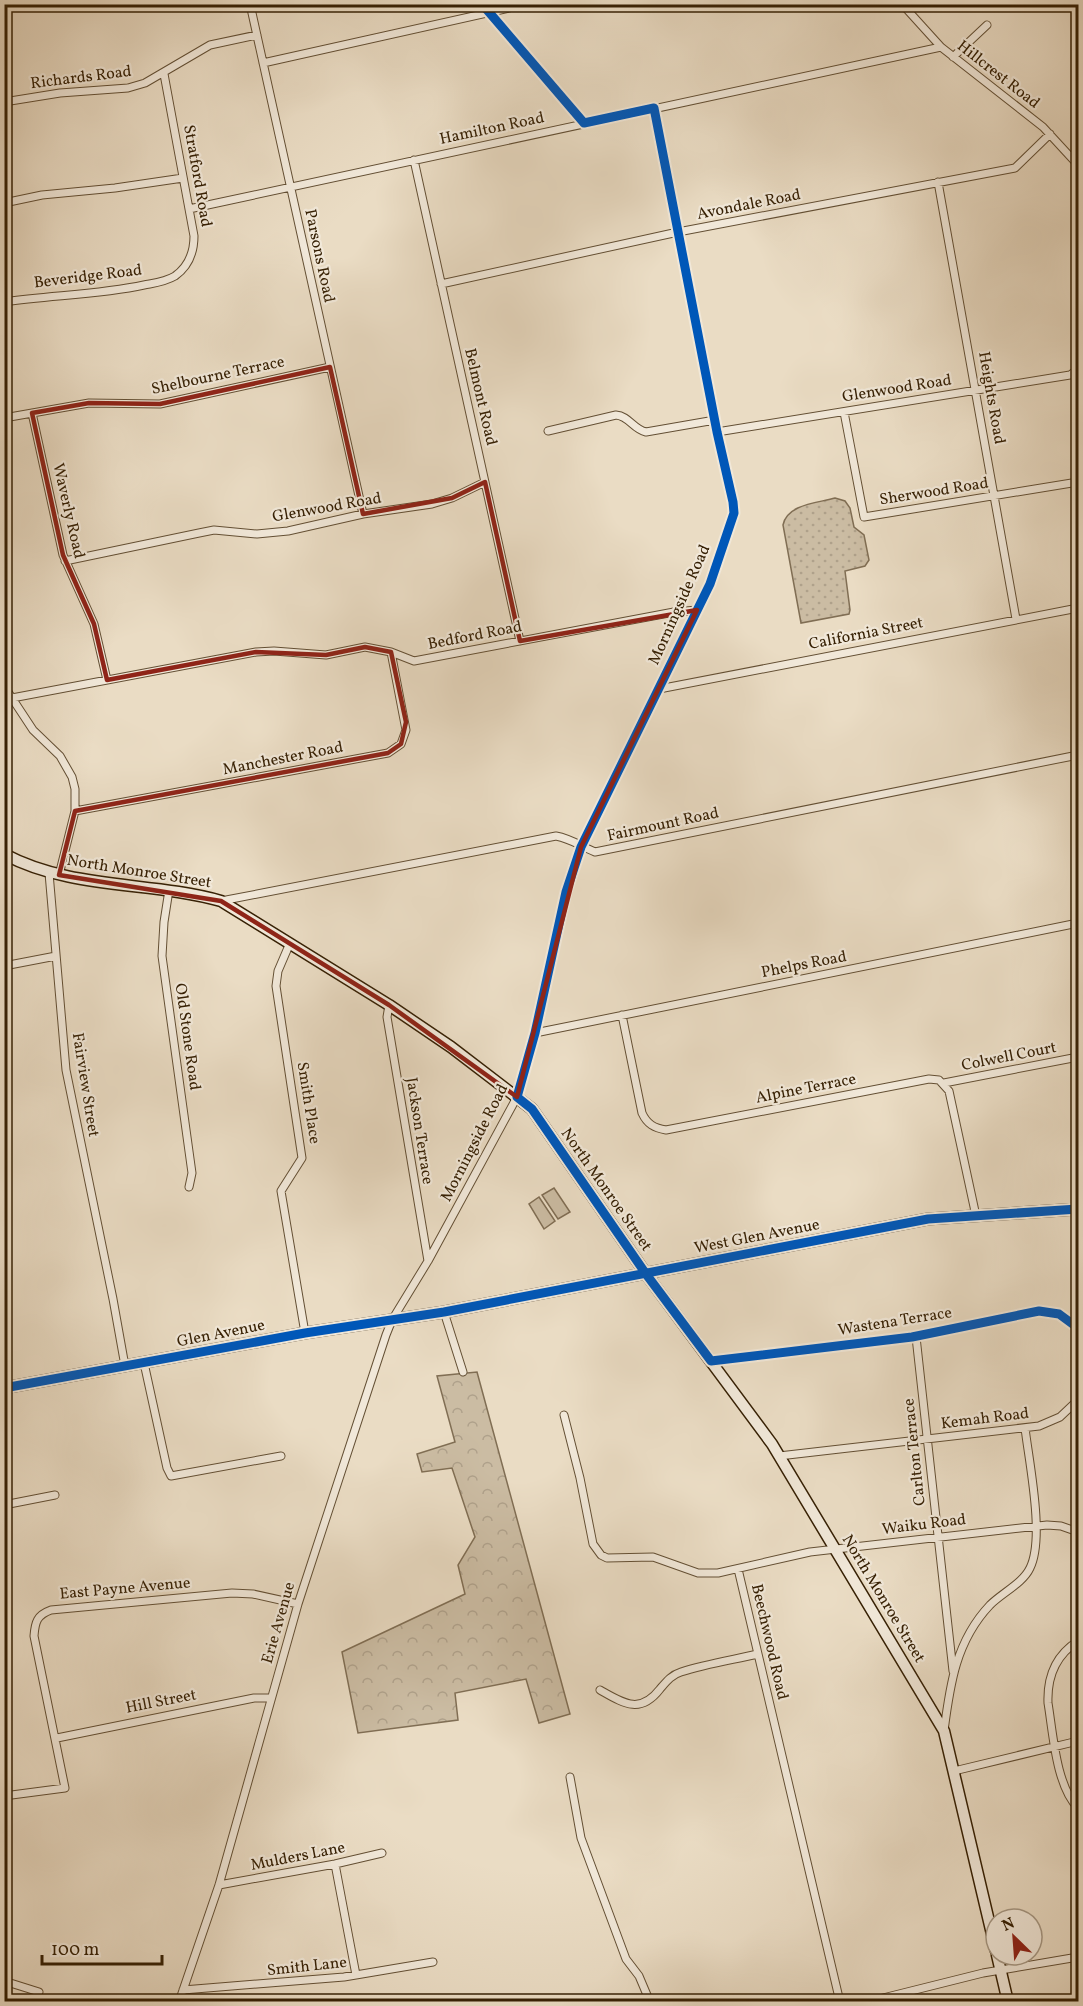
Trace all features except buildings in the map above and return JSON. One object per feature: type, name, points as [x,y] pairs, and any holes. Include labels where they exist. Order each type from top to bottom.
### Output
[{"type":"main road","name":"North Monroe Street","points":[[4,854],[54,874],[193,893],[221,901],[389,1005],[452,1047],[531,1109],[646,1274],[780,1456],[944,1731],[985,1907]]},
{"type":"main road","name":"West Glen Avenue","points":[[444,1312],[928,1219],[1078,1209]]},
{"type":"main road","name":"Glen Avenue","points":[[4,1388],[305,1333],[444,1312]]},
{"type":"main road","name":"North Monroe Street","points":[[999,1967],[1008,2001]]},
{"type":"street","name":"Parsons Road","points":[[250,4],[363,514]]},
{"type":"street","points":[[482,4],[584,123]]},
{"type":"street","points":[[263,63],[527,4]]},
{"type":"street","name":"Hillcrest Road","points":[[902,4],[941,47],[1050,134],[1078,165]]},
{"type":"street","points":[[953,57],[987,25]]},
{"type":"street","name":"Richards Road","points":[[4,102],[60,93],[128,88],[164,74],[210,45],[257,35]]},
{"type":"street","name":"Hamilton Road","points":[[189,209],[941,47]]},
{"type":"street","name":"Stratford Road","points":[[164,74],[194,236],[194,245],[187,264],[173,276]]},
{"type":"street","name":"Morningside Road","points":[[428,1261],[517,1097],[535,1033],[566,892],[581,847],[710,584],[734,516],[654,108]]},
{"type":"street","name":"Avondale Road","points":[[441,284],[678,232],[1015,168],[1050,134]]},
{"type":"street","name":"Belmont Road","points":[[414,160],[520,640]]},
{"type":"street","points":[[4,203],[42,195],[183,178]]},
{"type":"street","name":"Heights Road","points":[[938,183],[1017,619]]},
{"type":"street","name":"Beveridge Road","points":[[4,302],[133,287],[166,280],[173,276]]},
{"type":"street","name":"Shelbourne Terrace","points":[[4,418],[89,403],[160,404],[330,367]]},
{"type":"street","name":"Glenwood Road","points":[[717,432],[1070,375],[1078,369]]},
{"type":"street","name":"Sherwood Road","points":[[844,412],[864,518],[1078,482]]},
{"type":"street","name":"Waverly Road","points":[[32,413],[65,561],[94,624],[107,680]]},
{"type":"street","points":[[548,431],[616,415],[627,418],[635,427],[646,432],[715,420]]},
{"type":"street","name":"Glenwood Road","points":[[65,561],[199,533],[214,531],[273,533],[363,514],[432,504],[452,498],[485,482]]},
{"type":"street","name":"California Street","points":[[659,689],[1078,608]]},
{"type":"street","name":"Bedford Road","points":[[12,698],[256,652],[326,655],[365,647],[391,652],[414,661],[674,612],[697,610]]},
{"type":"street","name":"Manchester Road","points":[[75,811],[388,753],[401,744],[406,730],[391,652]]},
{"type":"street","name":"Fairview Street","points":[[4,686],[33,730],[66,765],[75,789],[75,811],[54,874],[56,956],[66,1070],[125,1366]]},
{"type":"street","name":"Fairmount Road","points":[[221,901],[556,836],[571,839],[581,847],[595,852],[1078,755]]},
{"type":"street","name":"Old Stone Road","points":[[169,890],[162,956],[192,1173],[189,1187]]},
{"type":"street","name":"Phelps Road","points":[[535,1033],[1078,923]]},
{"type":"street","name":"Smith Place","points":[[290,943],[278,971],[276,986],[302,1158],[281,1191],[305,1333]]},
{"type":"street","points":[[4,966],[56,956]]},
{"type":"street","name":"Jackson Terrace","points":[[389,1005],[387,1017],[428,1261]]},
{"type":"street","name":"Alpine Terrace","points":[[622,1015],[642,1113],[646,1121],[659,1129],[666,1130],[929,1079],[944,1083]]},
{"type":"street","name":"Colwell Court","points":[[944,1083],[1078,1057]]},
{"type":"street","points":[[944,1083],[949,1091],[976,1216]]},
{"type":"street","name":"Erie Avenue","points":[[179,2001],[219,1886],[298,1604],[361,1406],[392,1320],[428,1261]]},
{"type":"street","name":"Wastena Terrace","points":[[711,1361],[916,1336],[1039,1311],[1059,1314],[1078,1328]]},
{"type":"street","points":[[444,1312],[463,1372]]},
{"type":"street","name":"Carlton Terrace","points":[[916,1336],[953,1671]]},
{"type":"street","points":[[144,1364],[167,1468],[171,1476],[280,1456]]},
{"type":"street","name":"Kemah Road","points":[[780,1456],[1025,1428],[1051,1422],[1070,1409],[1078,1400]]},
{"type":"street","name":"Beechwood Road","points":[[564,1415],[593,1544],[601,1555],[613,1560],[653,1557],[698,1573],[708,1574],[738,1569],[840,2001]]},
{"type":"street","points":[[944,1731],[953,1671],[968,1635],[995,1601],[1030,1570],[1034,1556],[1035,1526],[1025,1428]]},
{"type":"street","points":[[4,1505],[55,1495]]},
{"type":"street","name":"Waiku Road","points":[[738,1569],[810,1552],[1035,1526],[1061,1526],[1078,1532]]},
{"type":"street","name":"East Payne Avenue","points":[[4,1796],[65,1788],[57,1738],[34,1636],[35,1622],[41,1614],[51,1610],[232,1593],[262,1596],[298,1604]]},
{"type":"street","points":[[1078,1641],[1059,1659],[1049,1680],[1048,1703],[1067,1794],[1078,1808]]},
{"type":"street","points":[[600,1690],[626,1704],[641,1705],[653,1698],[667,1680],[679,1672],[758,1654]]},
{"type":"street","name":"Hill Street","points":[[57,1738],[254,1698],[271,1698]]},
{"type":"street","points":[[954,1771],[1078,1741]]},
{"type":"street","points":[[570,1778],[581,1838],[626,1959],[639,1976],[650,2001]]},
{"type":"street","name":"Mulders Lane","points":[[219,1886],[382,1853]]},
{"type":"street","name":"Smith Lane","points":[[183,1990],[356,1975],[335,1864]]},
{"type":"street","points":[[867,2001],[1000,1970],[1078,1957]]},
{"type":"street","points":[[356,1975],[433,1962]]},
{"type":"street","points":[[4,1981],[39,1992]]},
{"type":"highlighted area","points":[[330,367],[363,514],[452,498],[485,482],[520,641],[697,610],[581,847],[517,1097],[389,1005],[221,901],[59,875],[75,811],[388,753],[401,744],[406,722],[391,652],[365,647],[326,655],[256,652],[107,680],[94,624],[63,555],[32,413],[89,403],[160,404]]},
{"type":"green space","points":[[835,498],[845,501],[850,508],[854,527],[864,535],[869,560],[865,566],[845,571],[849,614],[801,623],[783,525],[790,513],[797,509]]},
{"type":"green space","points":[[554,1188],[570,1212],[558,1219],[542,1195]]},
{"type":"green space","points":[[539,1197],[555,1221],[544,1229],[529,1204]]},
{"type":"green space","points":[[477,1372],[570,1714],[539,1723],[526,1679],[455,1693],[458,1720],[358,1733],[342,1652],[465,1594],[458,1565],[475,1537],[452,1468],[422,1472],[417,1454],[455,1442],[437,1376]]},
{"type":"cycle path","points":[[482,4],[584,123],[654,108],[734,513],[710,584],[581,847],[566,892],[535,1033],[517,1097],[532,1109],[646,1274],[711,1361],[912,1337],[1039,1311],[1059,1314],[1078,1328]]},
{"type":"cycle path","points":[[4,1388],[305,1333],[444,1312],[928,1219],[1078,1209]]}]
